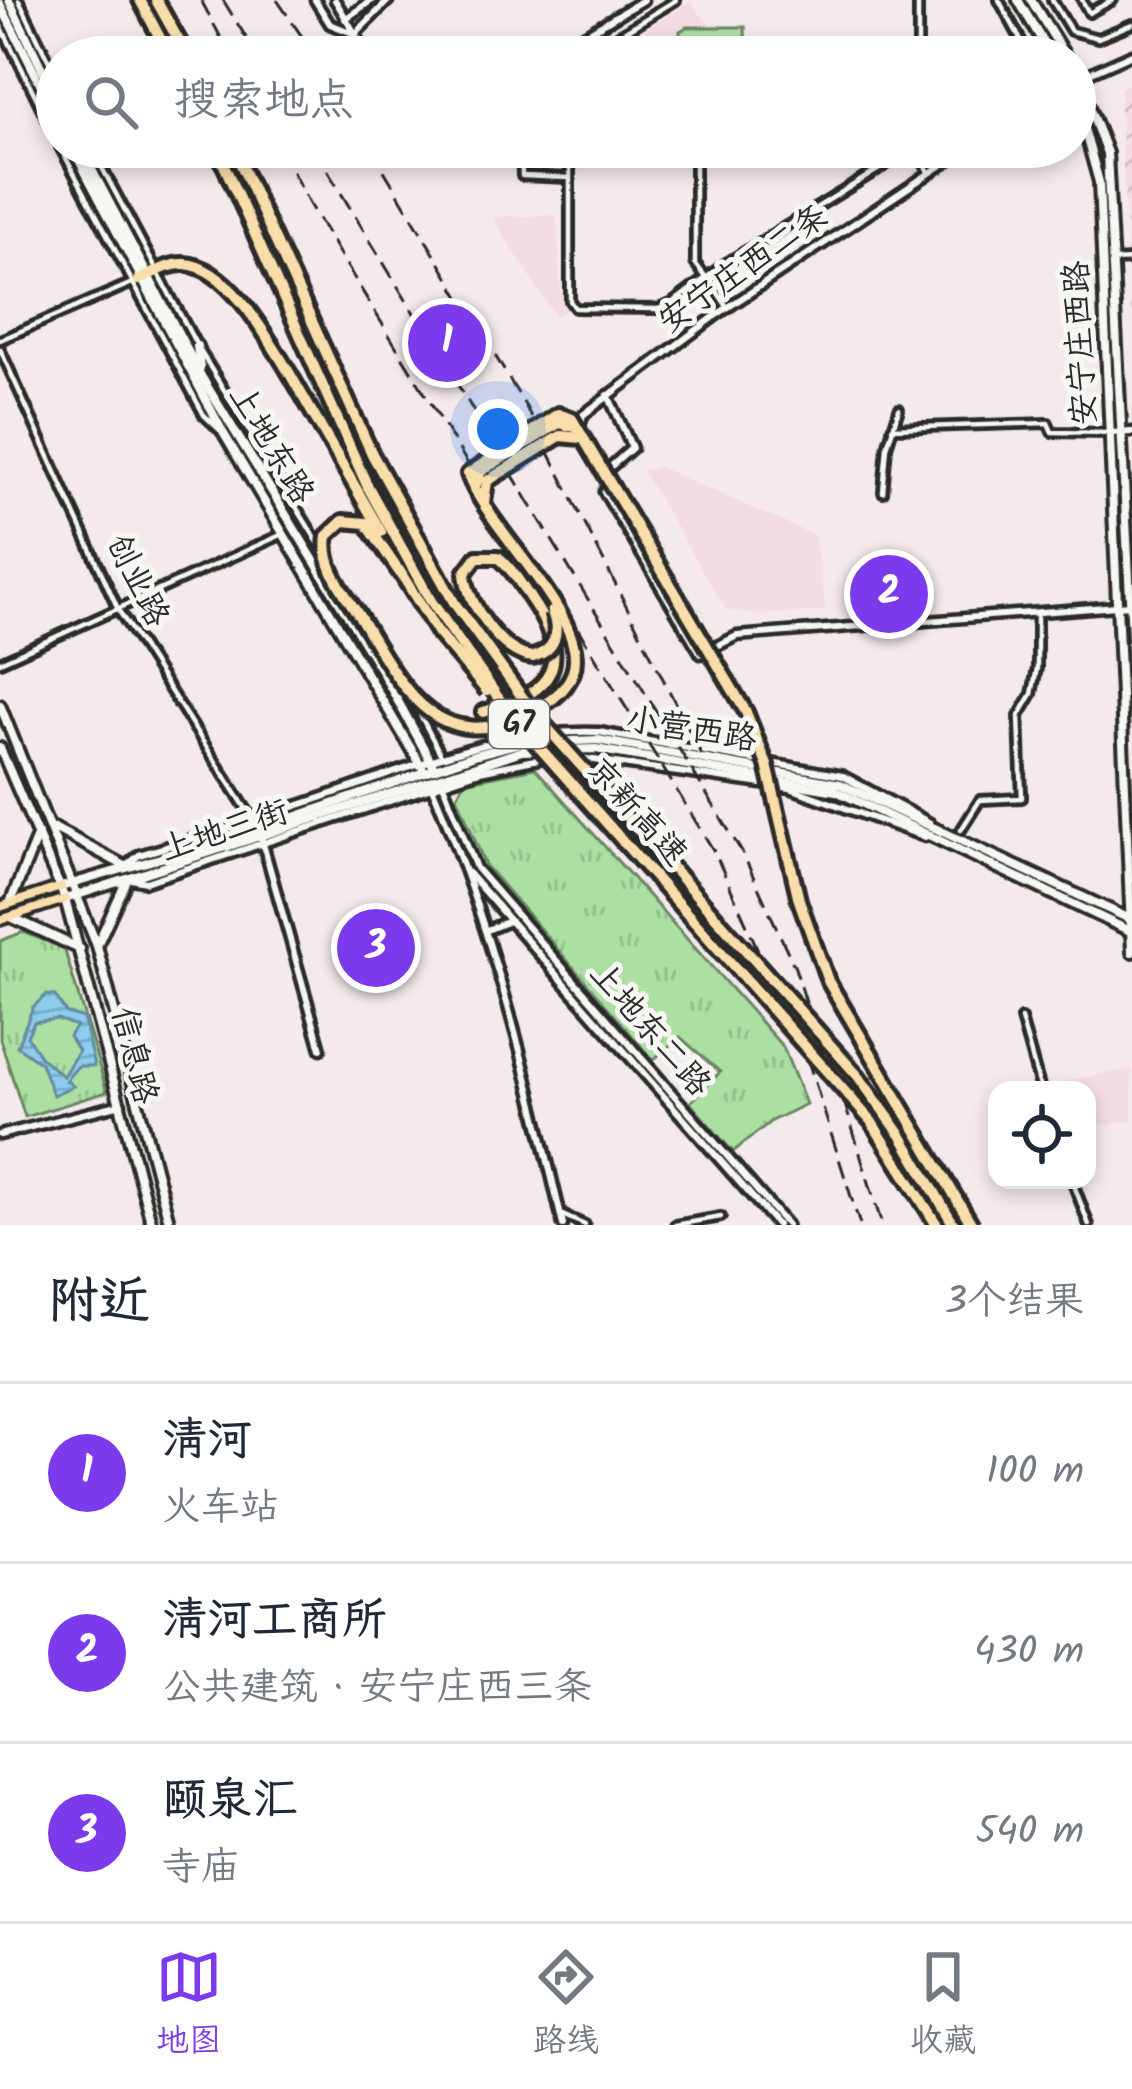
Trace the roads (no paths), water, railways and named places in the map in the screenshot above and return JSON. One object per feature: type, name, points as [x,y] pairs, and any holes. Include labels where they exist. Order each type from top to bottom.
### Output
[{"type":"highway","points":[[157,0],[177,36]]},
{"type":"highway","points":[[140,1],[159,36]]},
{"type":"highway","name":"京新高速","points":[[225,168],[367,485],[431,601],[509,713],[872,1121],[937,1225]]},
{"type":"highway","name":"京新高速","points":[[243,168],[372,454],[455,604],[533,712],[858,1076],[901,1135],[955,1225]]},
{"type":"highway","points":[[143,278],[180,264],[216,278],[290,374],[361,489],[402,576]]},
{"type":"highway","points":[[509,713],[437,632],[366,524],[343,521],[327,536],[329,567],[406,693],[430,714],[457,726],[519,717],[554,699],[571,678],[573,640],[468,478],[474,466],[557,414],[566,414],[746,712],[767,765],[799,900],[828,981],[972,1225]]},
{"type":"highway","points":[[484,506],[487,481],[560,436],[581,434]]},
{"type":"highway","points":[[483,712],[546,681],[557,657],[551,630],[508,566],[490,555],[477,557],[465,573],[468,591],[505,645],[518,656],[533,657],[548,650],[556,627],[533,578]]},
{"type":"main road","points":[[1018,0],[1039,36]]},
{"type":"main road","points":[[1031,0],[1053,36]]},
{"type":"main road","points":[[5,1],[6,19],[36,77]]},
{"type":"main road","points":[[6,19],[36,65]]},
{"type":"main road","name":"安宁庄西路","points":[[1096,126],[1107,153],[1127,432],[1132,636]]},
{"type":"main road","name":"安宁庄西路","points":[[1096,166],[1132,952]]},
{"type":"main road","name":"上地东路","points":[[91,168],[223,432],[414,754],[431,774]]},
{"type":"main road","name":"上地东路","points":[[143,278],[431,774]]},
{"type":"main road","points":[[196,346],[201,376]]},
{"type":"main road","points":[[0,705],[76,882]]},
{"type":"main road","points":[[0,748],[38,833],[5,905]]},
{"type":"main road","name":"小营西路","points":[[431,774],[522,751],[596,749],[836,791],[1131,920]]},
{"type":"main road","name":"上地三街","points":[[65,899],[431,774]]},
{"type":"main road","points":[[53,827],[127,866]]},
{"type":"main road","name":"信息路","points":[[38,833],[81,950],[152,1225]]},
{"type":"main road","name":"上地三街","points":[[61,887],[259,833]]},
{"type":"main road","name":"小营西路","points":[[940,835],[1131,932]]},
{"type":"main road","points":[[97,946],[127,879]]},
{"type":"main road","name":"信息路","points":[[76,882],[170,1225]]},
{"type":"main road","points":[[5,905],[61,887]]},
{"type":"main road","points":[[0,920],[65,899]]},
{"type":"main road","points":[[11,917],[81,950]]},
{"type":"street","points":[[19,0],[37,36]]},
{"type":"street","points":[[315,0],[330,24],[355,34]]},
{"type":"street","points":[[335,0],[355,34]]},
{"type":"street","points":[[345,19],[372,0]]},
{"type":"street","points":[[355,34],[389,0]]},
{"type":"street","points":[[582,36],[643,0]]},
{"type":"street","points":[[617,36],[676,0]]},
{"type":"street","points":[[918,0],[918,36]]},
{"type":"street","points":[[998,0],[1018,36]]},
{"type":"street","points":[[1052,0],[1071,31],[1090,36]]},
{"type":"street","points":[[1082,0],[1089,13],[1098,3],[1113,0]]},
{"type":"street","points":[[6,19],[36,90]]},
{"type":"street","points":[[1096,37],[1132,24]]},
{"type":"street","points":[[1096,68],[1132,54]]},
{"type":"street","points":[[74,168],[143,278],[196,346],[395,668],[442,757]]},
{"type":"street","points":[[91,168],[143,278]]},
{"type":"street","points":[[522,168],[522,176],[570,178]]},
{"type":"street","points":[[570,168],[573,306],[658,309],[881,168]]},
{"type":"street","points":[[694,168],[695,262],[728,308]]},
{"type":"street","points":[[927,168],[929,172]]},
{"type":"street","name":"安宁庄西二条","points":[[608,395],[718,314],[935,168]]},
{"type":"street","points":[[1113,261],[1132,260]]},
{"type":"street","points":[[0,340],[143,278]]},
{"type":"street","points":[[698,284],[718,314]]},
{"type":"street","name":"创业路","points":[[0,349],[119,611],[259,833],[321,1049]]},
{"type":"street","points":[[607,470],[632,448],[608,395],[579,422],[607,470],[609,488],[604,492],[701,654],[737,636],[1130,605]]},
{"type":"street","points":[[883,492],[898,409]]},
{"type":"street","points":[[892,428],[1048,423],[1052,432],[1127,432]]},
{"type":"street","points":[[0,662],[284,534]]},
{"type":"street","points":[[961,830],[980,800],[1022,798],[1019,716],[1032,694],[1037,668],[1037,613]]},
{"type":"street","name":"小营西路","points":[[431,774],[442,757],[475,746],[518,734],[579,731],[843,776],[940,835]]},
{"type":"street","name":"上地三街","points":[[259,833],[431,774]]},
{"type":"street","name":"上地东路","points":[[431,774],[472,870]]},
{"type":"street","points":[[472,870],[563,1225]]},
{"type":"street","name":"上地东二路","points":[[472,870],[509,921],[777,1225]]},
{"type":"street","name":"上地东二路","points":[[472,870],[787,1225]]},
{"type":"street","points":[[487,930],[509,921]]},
{"type":"street","points":[[1021,1018],[1038,1081]]},
{"type":"street","points":[[0,1136],[121,1104]]},
{"type":"street","points":[[1075,1189],[1089,1225]]},
{"type":"street","points":[[560,1214],[585,1225]]},
{"type":"street","points":[[677,1225],[722,1217]]},
{"type":"water","points":[[46,995],[55,996],[66,1013],[83,1018],[94,1066],[78,1066],[66,1080],[73,1086],[53,1095],[41,1063],[17,1046],[33,1007]],"holes":[[[57,1019],[76,1026],[69,1036],[78,1051],[63,1076],[42,1059],[27,1036],[34,1022]]]},
{"type":"railway","points":[[201,0],[220,36]]},
{"type":"railway","points":[[223,0],[245,36]]},
{"type":"railway","points":[[277,0],[302,36]]},
{"type":"railway","points":[[291,168],[504,523],[548,580],[715,853],[810,1067],[860,1225]]},
{"type":"railway","points":[[326,168],[743,854],[795,968],[826,1065]]},
{"type":"railway","points":[[383,168],[526,407],[703,758]]},
{"type":"railway","points":[[828,1049],[882,1225]]},
{"type":"place","name":"清河","points":[[447,343]]},
{"type":"place","name":"清河工商所","points":[[889,594]]},
{"type":"place","name":"颐泉汇","points":[[376,948]]}]
